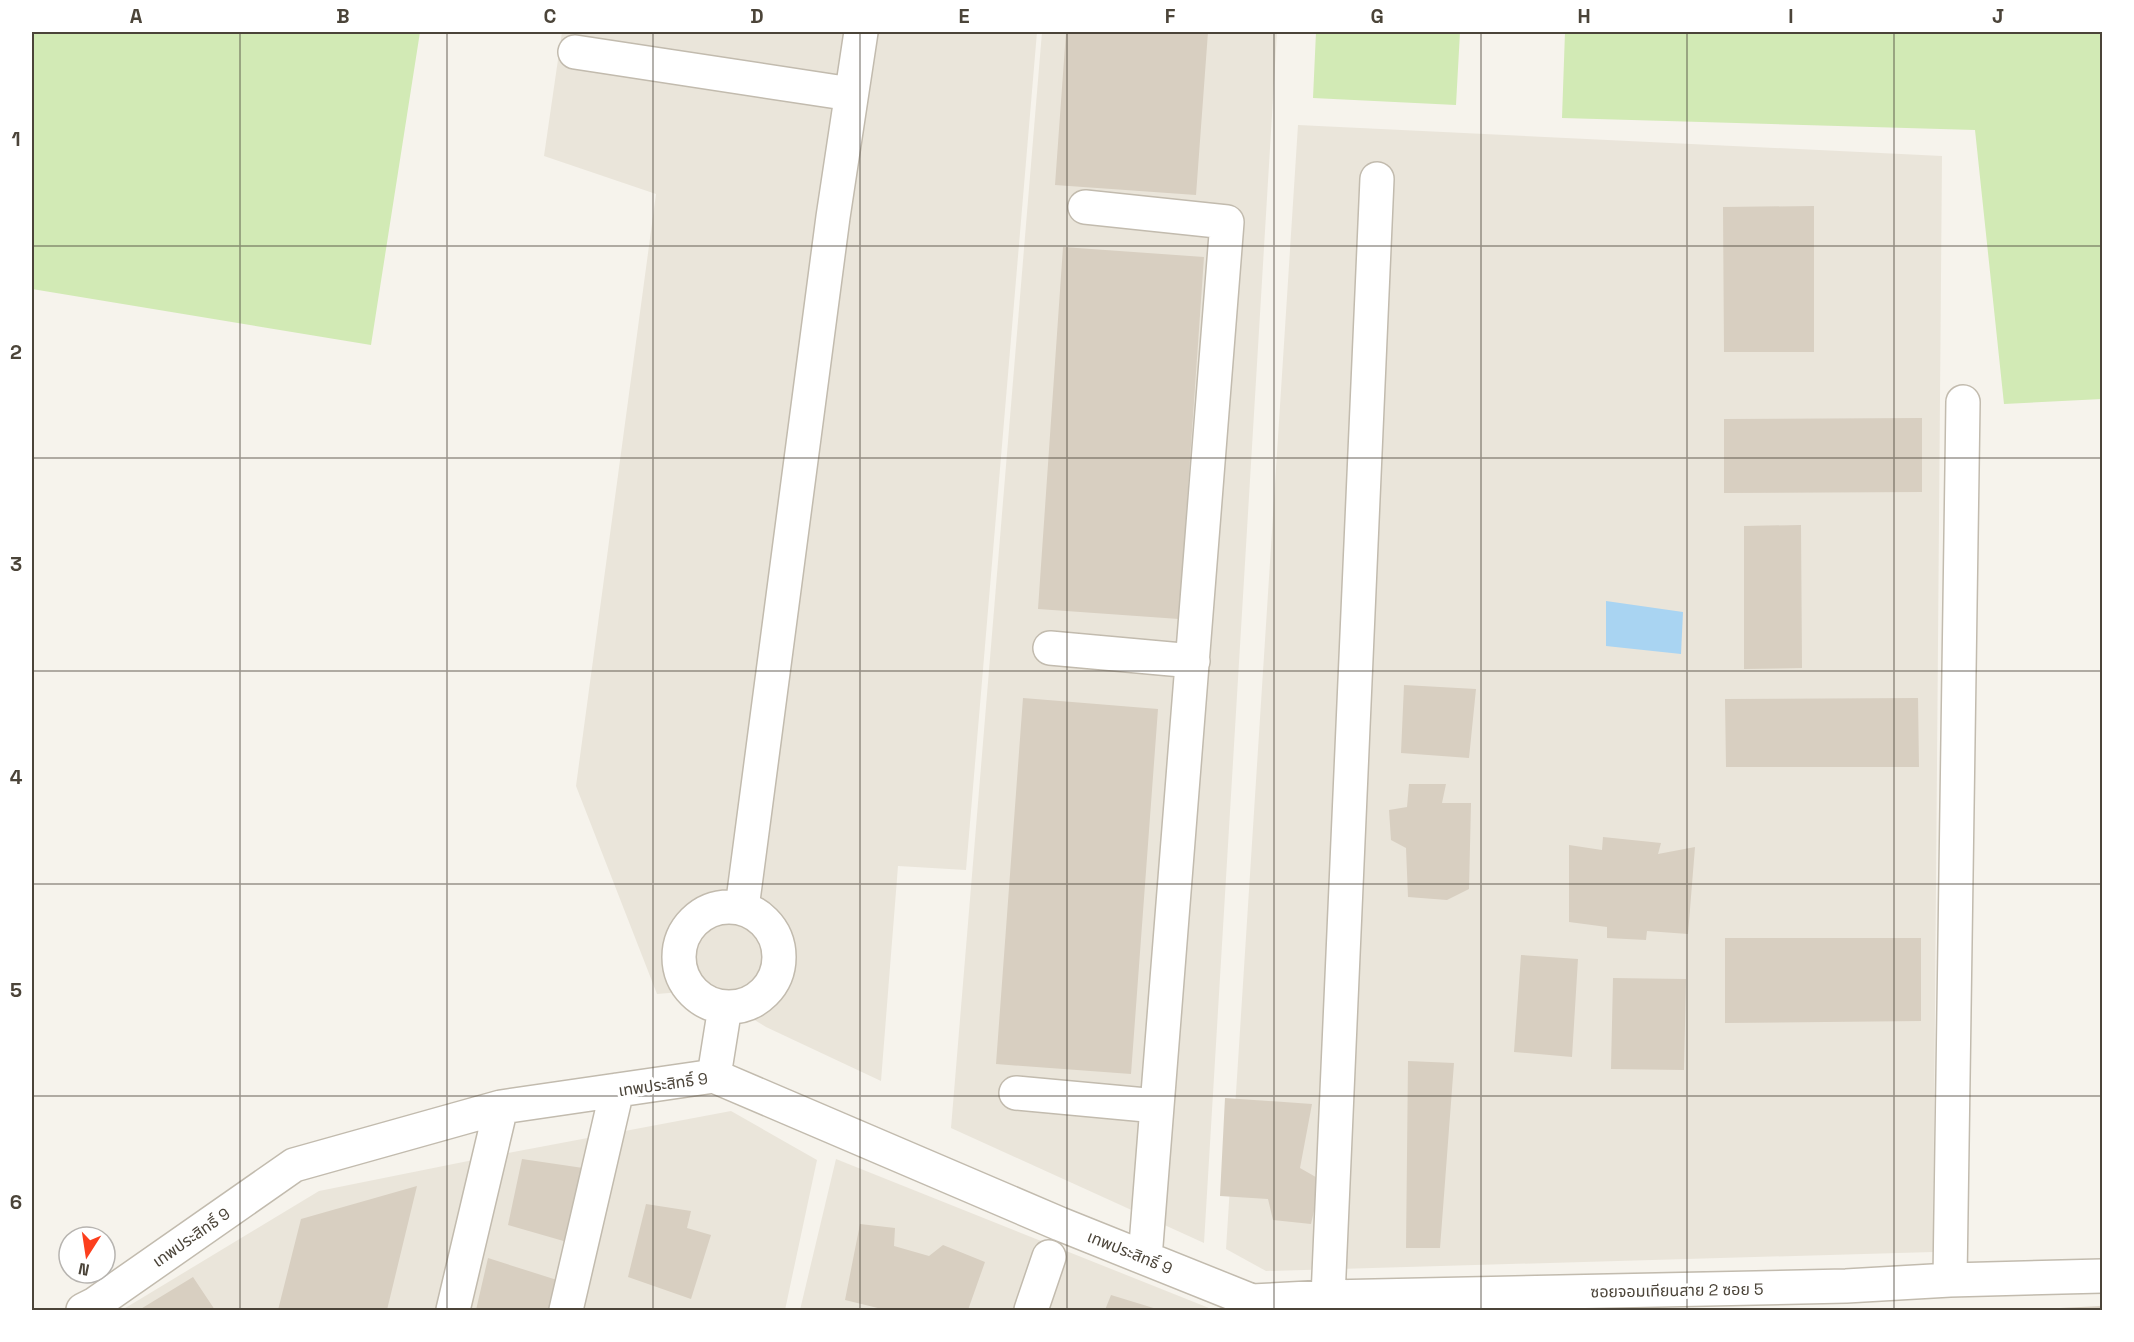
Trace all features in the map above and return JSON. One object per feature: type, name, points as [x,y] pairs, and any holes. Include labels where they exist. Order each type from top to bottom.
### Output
[{"type":"street","points":[[742,908],[831,228],[861,32]]},
{"type":"street","points":[[575,52],[851,94]]},
{"type":"street","points":[[1328,1297],[1377,179]]},
{"type":"street","points":[[1085,207],[1227,222],[1145,1258]]},
{"type":"street","points":[[1950,1280],[1963,402]]},
{"type":"street","points":[[1050,648],[1193,661]]},
{"type":"street","points":[[725,907],[742,908],[757,915],[769,926],[777,941],[780,957],[777,973],[757,999],[742,1006],[725,1007],[710,1003],[695,995],[685,982],[679,966],[678,949],[684,933],[701,915],[725,907]]},
{"type":"street","points":[[714,1076],[725,1007]]},
{"type":"street","name":"เทพประสิทธิ์ 9","points":[[83,1311],[294,1165],[501,1107],[714,1076],[1256,1306]]},
{"type":"street","points":[[566,1311],[617,1090]]},
{"type":"street","points":[[1016,1093],[1157,1106]]},
{"type":"street","points":[[453,1311],[501,1107]]},
{"type":"street","points":[[1031,1311],[1049,1257]]},
{"type":"street","name":"ซอยจอมเทียนสาย 2 ซอย 5","points":[[1256,1306],[1328,1297],[1846,1298],[1950,1280],[2103,1276]]},
{"type":"shaded area","points":[[562,32],[1037,32],[966,870],[898,866],[881,1081],[766,1027],[706,990],[657,994],[576,786],[656,194],[544,156]]},
{"type":"shaded area","points":[[1042,32],[1277,32],[1204,1243],[951,1128]]},
{"type":"shaded area","points":[[1298,125],[1942,156],[1933,1252],[1266,1271],[1226,1249]]},
{"type":"shaded area","points":[[731,1111],[817,1160],[785,1310],[122,1310],[319,1191]]},
{"type":"shaded area","points":[[836,1159],[1214,1310],[800,1310]]},
{"type":"green space","points":[[32,32],[420,32],[371,345],[32,289]]},
{"type":"green space","points":[[1316,32],[1460,32],[1456,105],[1313,98]]},
{"type":"green space","points":[[1565,32],[2102,32],[2102,399],[2004,404],[1975,130],[1562,118]]},
{"type":"water","points":[[1606,601],[1683,612],[1681,654],[1606,646]]},
{"type":"building","points":[[1066,32],[1208,32],[1196,195],[1055,185]]},
{"type":"building","points":[[1814,206],[1814,352],[1724,352],[1723,207]]},
{"type":"building","points":[[1063,247],[1204,257],[1179,619],[1038,609]]},
{"type":"building","points":[[1922,418],[1922,492],[1724,493],[1724,419]]},
{"type":"building","points":[[1801,525],[1802,668],[1744,669],[1744,526]]},
{"type":"building","points":[[1404,685],[1476,689],[1469,758],[1401,753]]},
{"type":"building","points":[[1023,698],[1158,709],[1131,1074],[996,1064]]},
{"type":"building","points":[[1918,698],[1919,767],[1726,767],[1725,699]]},
{"type":"building","points":[[1409,784],[1446,784],[1442,803],[1471,803],[1469,889],[1447,900],[1408,897],[1406,848],[1391,840],[1389,810],[1407,807]]},
{"type":"building","points":[[1603,837],[1661,843],[1658,854],[1695,847],[1688,934],[1647,931],[1646,940],[1607,938],[1607,927],[1569,922],[1569,845],[1602,850]]},
{"type":"building","points":[[1725,938],[1921,938],[1921,1021],[1725,1023]]},
{"type":"building","points":[[1521,955],[1578,959],[1572,1057],[1514,1052]]},
{"type":"building","points":[[1613,978],[1686,979],[1684,1070],[1611,1069]]},
{"type":"building","points":[[1408,1061],[1454,1063],[1440,1248],[1406,1248]]},
{"type":"building","points":[[1225,1098],[1312,1104],[1300,1168],[1321,1180],[1311,1224],[1273,1220],[1268,1199],[1220,1196]]},
{"type":"building","points":[[522,1159],[583,1168],[567,1242],[508,1225]]},
{"type":"building","points":[[417,1186],[387,1310],[278,1310],[301,1219]]},
{"type":"building","points":[[646,1204],[691,1211],[687,1228],[711,1235],[691,1299],[628,1277]]},
{"type":"building","points":[[860,1224],[895,1228],[894,1246],[929,1256],[943,1245],[985,1262],[968,1310],[886,1310],[845,1300]]},
{"type":"building","points":[[488,1258],[560,1281],[555,1310],[476,1310]]},
{"type":"building","points":[[193,1277],[215,1310],[139,1310]]},
{"type":"building","points":[[1111,1295],[1160,1310],[1105,1310]]},
{"type":"building","points":[[2102,1306],[2102,1310],[2038,1310],[2038,1309]]}]
